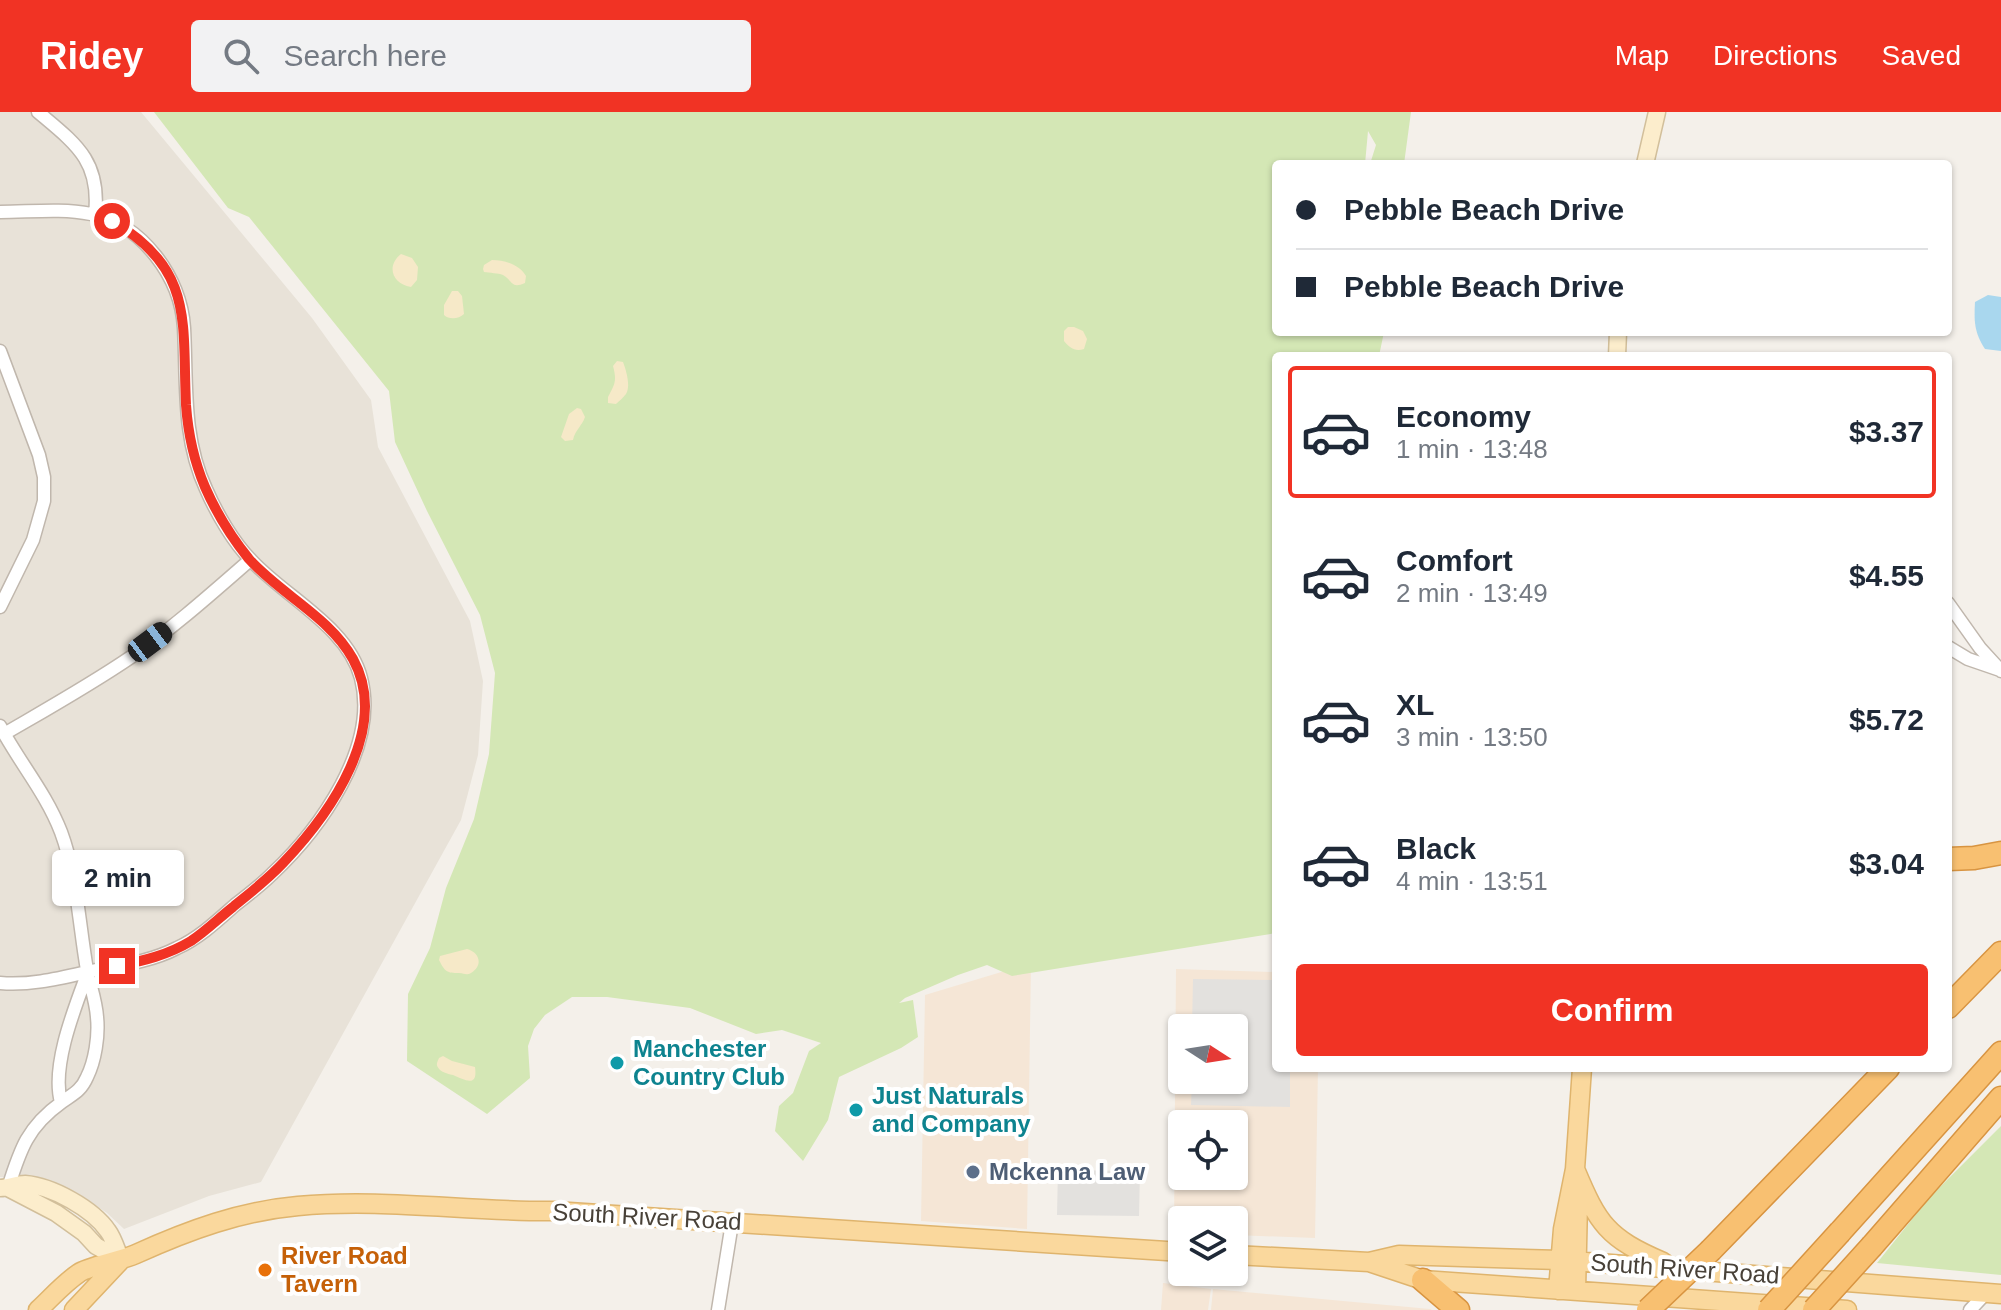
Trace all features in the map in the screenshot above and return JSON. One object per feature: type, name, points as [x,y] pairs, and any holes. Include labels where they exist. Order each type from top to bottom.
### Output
[{"type":"highway","points":[[1952,859],[2001,853]]},
{"type":"highway","points":[[1952,1003],[2001,953]]},
{"type":"highway","points":[[1769,1310],[2001,1053]]},
{"type":"highway","points":[[1761,1198],[1821,1124],[1871,1072]]},
{"type":"highway","points":[[1648,1310],[1711,1250],[1884,1072]]},
{"type":"highway","points":[[1814,1310],[2001,1098]]},
{"type":"highway","points":[[1976,1128],[2001,1111]]},
{"type":"highway","points":[[1423,1280],[1458,1310]]},
{"type":"main road","points":[[1567,1290],[1578,1193],[1575,1169],[1582,1072]]},
{"type":"main road","points":[[1575,1169],[1588,1200],[1604,1226],[1630,1246],[1676,1268]]},
{"type":"main road","name":"South River Road","points":[[38,1310],[80,1271],[121,1260],[177,1236],[236,1216],[328,1204],[386,1203],[554,1211],[1168,1251]]},
{"type":"main road","name":"South River Road","points":[[1369,1262],[1399,1255],[1568,1261],[1993,1293]]},
{"type":"main road","name":"South River Road","points":[[1248,1256],[1369,1262],[1423,1280],[1847,1310]]},
{"type":"main road","name":"South River Road","points":[[74,1310],[121,1260]]},
{"type":"street","points":[[38,112],[86,158],[95,180],[95,215]]},
{"type":"street","points":[[1646,160],[1657,112]]},
{"type":"street","points":[[0,212],[66,211],[95,215],[120,226],[143,242],[166,270],[184,324],[186,407],[192,449],[205,487],[215,508],[250,560],[342,642],[361,676],[365,712],[363,730],[346,778],[296,849],[271,875],[204,932],[161,955],[31,983],[0,983]]},
{"type":"street","points":[[0,351],[39,455],[44,477],[44,501],[33,540],[0,607]]},
{"type":"street","points":[[121,1260],[96,1246],[56,1213],[4,1188],[27,1137],[61,1102],[83,1087],[92,1063],[98,1019],[70,860],[61,831],[50,807],[2,730],[67,697],[132,656],[187,615],[250,560]]},
{"type":"street","points":[[1952,609],[2001,671]]},
{"type":"street","points":[[1952,649],[2001,671]]},
{"type":"street","points":[[61,1102],[58,1079],[68,1027],[88,972]]},
{"type":"street","points":[[718,1310],[732,1223]]},
{"type":"street","points":[[1970,1310],[1993,1293]]},
{"type":"shaded area","points":[[0,112],[141,112],[312,318],[371,400],[378,447],[470,621],[483,681],[478,755],[461,820],[261,1182],[209,1196],[124,1229],[76,1192],[30,1179],[0,1177]]},
{"type":"shaded area","points":[[1031,963],[1027,1229],[921,1221],[925,995]]},
{"type":"shaded area","points":[[1176,969],[1272,972],[1272,1072],[1318,1072],[1315,1238],[1248,1236],[1248,1206],[1174,1206],[1174,1190],[1248,1190],[1248,1110],[1175,1110],[1175,1094],[1248,1094],[1248,1014],[1176,1014]]},
{"type":"shaded area","points":[[1193,979],[1272,980],[1272,1072],[1290,1072],[1290,1107],[1191,1105],[1191,1094],[1248,1094],[1248,1014],[1192,1014]]},
{"type":"shaded area","points":[[1058,1170],[1140,1171],[1139,1216],[1057,1215]]},
{"type":"shaded area","points":[[1163,1283],[1211,1289],[1208,1310],[1161,1310]]},
{"type":"shaded area","points":[[1213,1289],[1430,1309],[1432,1310],[1211,1310]]},
{"type":"green space","name":"Manchester Country Club","points":[[154,112],[1411,112],[1405,160],[1371,160],[1376,145],[1368,131],[1365,160],[1272,160],[1272,336],[1383,336],[1380,352],[1272,352],[1272,934],[1012,976],[987,965],[905,998],[899,1003],[913,1000],[918,1037],[839,1077],[828,1120],[803,1161],[775,1131],[779,1106],[793,1093],[809,1051],[821,1043],[782,1030],[756,1034],[690,1008],[607,997],[572,997],[545,1015],[534,1029],[528,1046],[530,1078],[487,1114],[407,1061],[408,994],[430,948],[446,888],[474,819],[489,754],[495,673],[480,615],[395,442],[389,391],[249,217],[228,208]]},
{"type":"green space","points":[[2001,1126],[2001,1275],[1877,1263],[1929,1198]]},
{"type":"sand","points":[[401,254],[412,258],[418,267],[417,280],[411,287],[399,282],[393,274],[396,259]]},
{"type":"sand","points":[[492,260],[516,266],[526,276],[525,283],[515,285],[503,275],[484,272],[484,265]]},
{"type":"sand","points":[[452,291],[458,291],[462,296],[464,314],[449,318],[444,315],[444,305]]},
{"type":"sand","points":[[1068,327],[1083,331],[1087,339],[1084,349],[1073,349],[1064,341],[1064,331]]},
{"type":"sand","points":[[617,361],[623,362],[628,387],[626,394],[616,404],[608,403],[608,397],[615,382],[613,366]]},
{"type":"sand","points":[[577,408],[585,417],[573,440],[565,441],[561,437],[569,414]]},
{"type":"sand","points":[[467,949],[475,953],[479,963],[471,973],[449,972],[439,960],[440,956]]},
{"type":"sand","points":[[443,1056],[475,1067],[475,1078],[470,1081],[441,1071],[437,1064]]},
{"type":"water","points":[[1988,295],[2001,297],[2001,351],[1985,349],[1977,332],[1975,302]]},
{"type":"place","name":"Manchester Country Club","points":[[617,1063]]},
{"type":"place","name":"Just Naturals and Company","points":[[856,1110]]},
{"type":"place","name":"Mckenna Law","points":[[973,1172]]},
{"type":"place","name":"River Road Tavern","points":[[265,1270]]},
{"type":"route","points":[[112,221],[143,242],[166,270],[174,287],[184,324],[186,407],[192,449],[215,508],[250,560],[342,642],[361,676],[365,712],[359,746],[346,778],[282,864],[191,941],[161,955],[117,966]]}]
